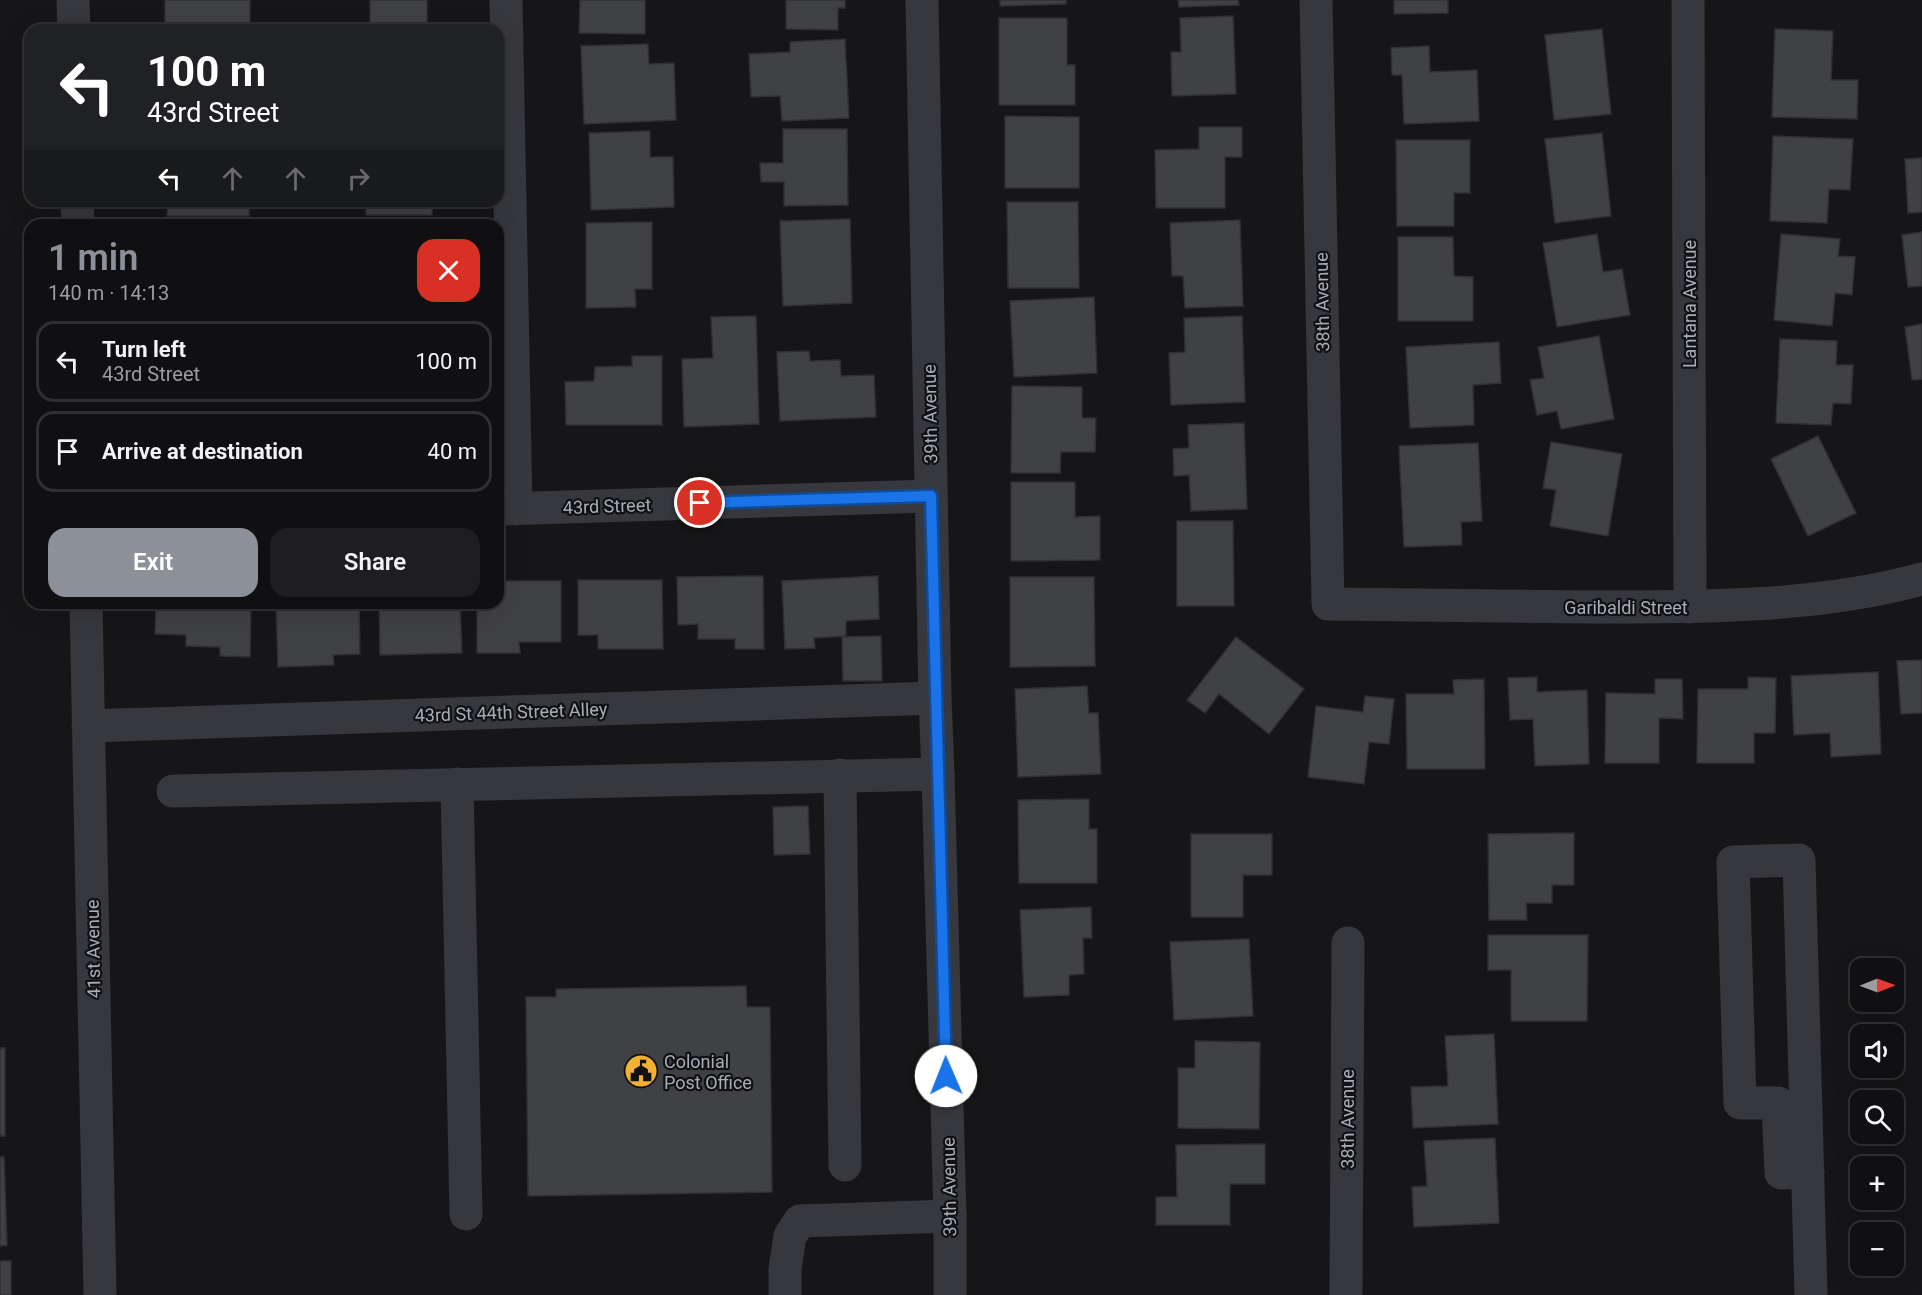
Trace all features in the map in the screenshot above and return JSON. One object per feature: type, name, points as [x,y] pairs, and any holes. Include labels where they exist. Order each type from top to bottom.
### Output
[{"type":"street","points":[[73,0],[74,24]]},
{"type":"street","points":[[506,0],[507,509]]},
{"type":"street","name":"39th Avenue","points":[[922,0],[935,698],[950,1216],[950,1295]]},
{"type":"street","name":"38th Avenue","points":[[1316,0],[1328,604]]},
{"type":"street","name":"Lantana Avenue","points":[[1688,0],[1690,607]]},
{"type":"street","name":"43rd Street","points":[[507,509],[931,496]]},
{"type":"street","name":"Garibaldi Street","points":[[1328,604],[1690,607],[1818,599],[1897,586],[1922,579]]},
{"type":"street","name":"41st Avenue","points":[[86,609],[100,1295]]},
{"type":"street","name":"43rd St 44th Street Alley","points":[[88,726],[935,698]]},
{"type":"street","points":[[172,791],[938,774]]},
{"type":"street","points":[[840,775],[845,1165]]},
{"type":"street","points":[[457,784],[466,1214]]},
{"type":"street","points":[[1808,1172],[1781,1173],[1778,1103],[1740,1103],[1732,862],[1799,860],[1808,1172],[1811,1295]]},
{"type":"street","name":"38th Avenue","points":[[1346,1295],[1347,943]]},
{"type":"street","points":[[785,1295],[785,1269],[790,1236],[800,1221],[950,1216]]},
{"type":"building","points":[[165,0],[250,0],[250,24],[165,24]]},
{"type":"building","points":[[370,0],[427,0],[427,24],[370,24]]},
{"type":"building","points":[[580,0],[645,0],[645,34],[579,33]]},
{"type":"building","points":[[786,0],[845,0],[845,8],[838,8],[838,30],[786,29]]},
{"type":"building","points":[[1000,0],[1066,0],[1066,4],[1000,6]]},
{"type":"building","points":[[1178,0],[1238,0],[1239,5],[1179,7]]},
{"type":"building","points":[[1394,0],[1448,0],[1448,13],[1394,14]]},
{"type":"building","points":[[1233,16],[1236,94],[1172,96],[1171,52],[1181,52],[1180,18]]},
{"type":"building","points":[[999,18],[1067,18],[1067,65],[1075,65],[1075,105],[999,105]]},
{"type":"building","points":[[1602,29],[1611,114],[1554,120],[1545,35]]},
{"type":"building","points":[[1775,29],[1833,31],[1831,80],[1858,80],[1857,119],[1772,117]]},
{"type":"building","points":[[845,39],[849,118],[782,121],[780,96],[751,97],[749,54],[790,52],[790,42]]},
{"type":"building","points":[[648,44],[649,64],[674,63],[676,120],[584,124],[581,46]]},
{"type":"building","points":[[1429,46],[1430,72],[1477,70],[1479,121],[1404,124],[1402,75],[1392,75],[1391,48]]},
{"type":"building","points":[[1005,116],[1079,117],[1079,188],[1005,188]]},
{"type":"building","points":[[1199,127],[1242,127],[1242,157],[1225,157],[1225,208],[1156,208],[1155,150],[1199,149]]},
{"type":"building","points":[[783,129],[847,129],[848,205],[784,206],[784,182],[761,182],[760,163],[783,163]]},
{"type":"building","points":[[650,131],[650,157],[673,157],[674,207],[591,210],[589,133]]},
{"type":"building","points":[[1602,133],[1611,216],[1555,223],[1545,139]]},
{"type":"building","points":[[1773,136],[1853,139],[1850,190],[1829,189],[1827,223],[1770,221]]},
{"type":"building","points":[[1396,140],[1470,140],[1470,193],[1454,193],[1454,226],[1397,226]]},
{"type":"building","points":[[1922,158],[1922,212],[1908,213],[1905,159]]},
{"type":"building","points":[[1007,202],[1078,202],[1079,288],[1008,288]]},
{"type":"building","points":[[168,207],[249,207],[249,216],[167,216]]},
{"type":"building","points":[[366,207],[432,207],[432,215],[366,215]]},
{"type":"building","points":[[850,219],[852,303],[783,306],[780,221]]},
{"type":"building","points":[[1240,220],[1243,306],[1185,308],[1183,276],[1172,276],[1170,223]]},
{"type":"building","points":[[652,222],[652,289],[635,289],[636,307],[586,308],[586,223]]},
{"type":"building","points":[[1922,232],[1922,286],[1908,287],[1902,235]]},
{"type":"building","points":[[1597,234],[1603,272],[1622,269],[1630,315],[1557,327],[1543,243]]},
{"type":"building","points":[[1781,234],[1840,239],[1838,256],[1855,257],[1852,295],[1835,293],[1832,326],[1774,320]]},
{"type":"building","points":[[1398,237],[1453,237],[1454,276],[1473,277],[1473,321],[1398,321]]},
{"type":"building","points":[[1094,297],[1097,373],[1014,377],[1010,301]]},
{"type":"building","points":[[756,316],[759,424],[684,427],[682,359],[713,358],[711,317]]},
{"type":"building","points":[[1242,316],[1245,402],[1171,405],[1169,353],[1185,352],[1184,318]]},
{"type":"building","points":[[1922,324],[1922,379],[1912,380],[1905,327]]},
{"type":"building","points":[[1599,336],[1614,419],[1561,429],[1557,411],[1537,415],[1530,380],[1544,378],[1538,347]]},
{"type":"building","points":[[1780,339],[1837,341],[1836,365],[1853,365],[1851,404],[1833,403],[1831,425],[1776,423]]},
{"type":"building","points":[[1499,342],[1501,383],[1473,385],[1474,425],[1410,428],[1406,347]]},
{"type":"building","points":[[809,351],[810,361],[840,360],[841,376],[874,375],[876,417],[780,421],[777,352]]},
{"type":"building","points":[[632,356],[662,356],[662,425],[566,425],[565,382],[594,381],[595,367],[632,366]]},
{"type":"building","points":[[1012,386],[1082,387],[1082,418],[1096,418],[1095,452],[1061,452],[1060,473],[1011,473]]},
{"type":"building","points":[[1244,423],[1247,509],[1191,511],[1189,475],[1174,476],[1173,449],[1189,448],[1188,425]]},
{"type":"building","points":[[1818,436],[1856,513],[1808,536],[1771,459]]},
{"type":"building","points":[[1551,442],[1622,454],[1608,536],[1550,526],[1556,490],[1543,488]]},
{"type":"building","points":[[1478,443],[1482,521],[1461,522],[1462,545],[1404,547],[1399,446]]},
{"type":"building","points":[[1011,482],[1075,482],[1075,517],[1100,516],[1100,560],[1011,561]]},
{"type":"building","points":[[1177,521],[1233,521],[1234,606],[1177,606]]},
{"type":"building","points":[[763,576],[764,649],[735,649],[735,639],[698,639],[698,624],[678,625],[677,577]]},
{"type":"building","points":[[878,576],[879,619],[846,621],[846,636],[814,638],[815,648],[785,649],[782,581]]},
{"type":"building","points":[[1010,577],[1094,577],[1095,666],[1010,667]]},
{"type":"building","points":[[578,580],[662,580],[663,649],[598,649],[598,635],[578,635]]},
{"type":"building","points":[[504,581],[561,581],[561,642],[519,642],[520,653],[477,653],[477,609],[504,609]]},
{"type":"building","points":[[156,609],[251,609],[250,657],[220,656],[220,647],[186,646],[186,635],[155,634]]},
{"type":"building","points":[[276,609],[359,609],[360,654],[333,655],[334,665],[278,667]]},
{"type":"building","points":[[379,609],[460,609],[462,653],[380,655]]},
{"type":"building","points":[[881,636],[882,681],[843,681],[842,637]]},
{"type":"building","points":[[1236,637],[1304,689],[1269,734],[1219,694],[1205,713],[1187,700]]},
{"type":"building","points":[[1922,660],[1922,713],[1901,714],[1897,661]]},
{"type":"building","points":[[1878,672],[1881,754],[1831,757],[1830,733],[1794,735],[1791,676]]},
{"type":"building","points":[[1537,677],[1537,692],[1587,690],[1589,764],[1535,766],[1533,719],[1510,720],[1508,678]]},
{"type":"building","points":[[1748,677],[1776,678],[1775,733],[1754,733],[1754,763],[1697,763],[1698,689],[1748,689]]},
{"type":"building","points":[[1484,679],[1485,769],[1407,769],[1406,694],[1454,694],[1453,680]]},
{"type":"building","points":[[1655,679],[1682,679],[1683,719],[1659,718],[1659,763],[1605,763],[1606,693],[1655,694]]},
{"type":"building","points":[[1087,686],[1089,713],[1098,713],[1101,774],[1018,777],[1015,689]]},
{"type":"building","points":[[1365,696],[1394,699],[1389,744],[1369,742],[1364,784],[1308,777],[1316,706],[1363,712]]},
{"type":"building","points":[[1089,799],[1089,829],[1097,829],[1097,883],[1019,883],[1018,800]]},
{"type":"building","points":[[808,806],[810,854],[774,855],[773,807]]},
{"type":"building","points":[[1574,833],[1574,885],[1552,885],[1552,903],[1526,903],[1527,920],[1489,920],[1488,834]]},
{"type":"building","points":[[1191,834],[1272,834],[1272,875],[1243,875],[1243,917],[1191,917]]},
{"type":"building","points":[[1091,907],[1092,938],[1083,938],[1084,974],[1069,975],[1069,995],[1024,997],[1020,910]]},
{"type":"building","points":[[1488,935],[1588,935],[1587,1021],[1511,1021],[1511,970],[1488,970]]},
{"type":"building","points":[[1249,939],[1253,1016],[1174,1020],[1170,942]]},
{"type":"building","points":[[746,986],[747,1007],[770,1007],[772,1192],[528,1196],[526,997],[556,997],[556,989]]},
{"type":"building","points":[[1494,1034],[1498,1124],[1413,1128],[1411,1087],[1448,1086],[1445,1036]]},
{"type":"building","points":[[1195,1041],[1260,1042],[1259,1129],[1178,1128],[1178,1068],[1195,1068]]},
{"type":"building","points":[[0,1048],[5,1048],[5,1136],[0,1136]]},
{"type":"building","points":[[1495,1138],[1499,1223],[1414,1227],[1412,1187],[1427,1186],[1424,1141]]},
{"type":"building","points":[[1265,1144],[1265,1184],[1230,1184],[1230,1225],[1156,1225],[1156,1197],[1177,1197],[1176,1145]]},
{"type":"building","points":[[0,1157],[4,1157],[7,1245],[0,1246]]},
{"type":"building","points":[[0,1261],[11,1261],[11,1295],[0,1295]]},
{"type":"place","name":"Colonial Post Office","points":[[641,1071]]},
{"type":"route","points":[[700,503],[931,496],[946,1076]]}]
